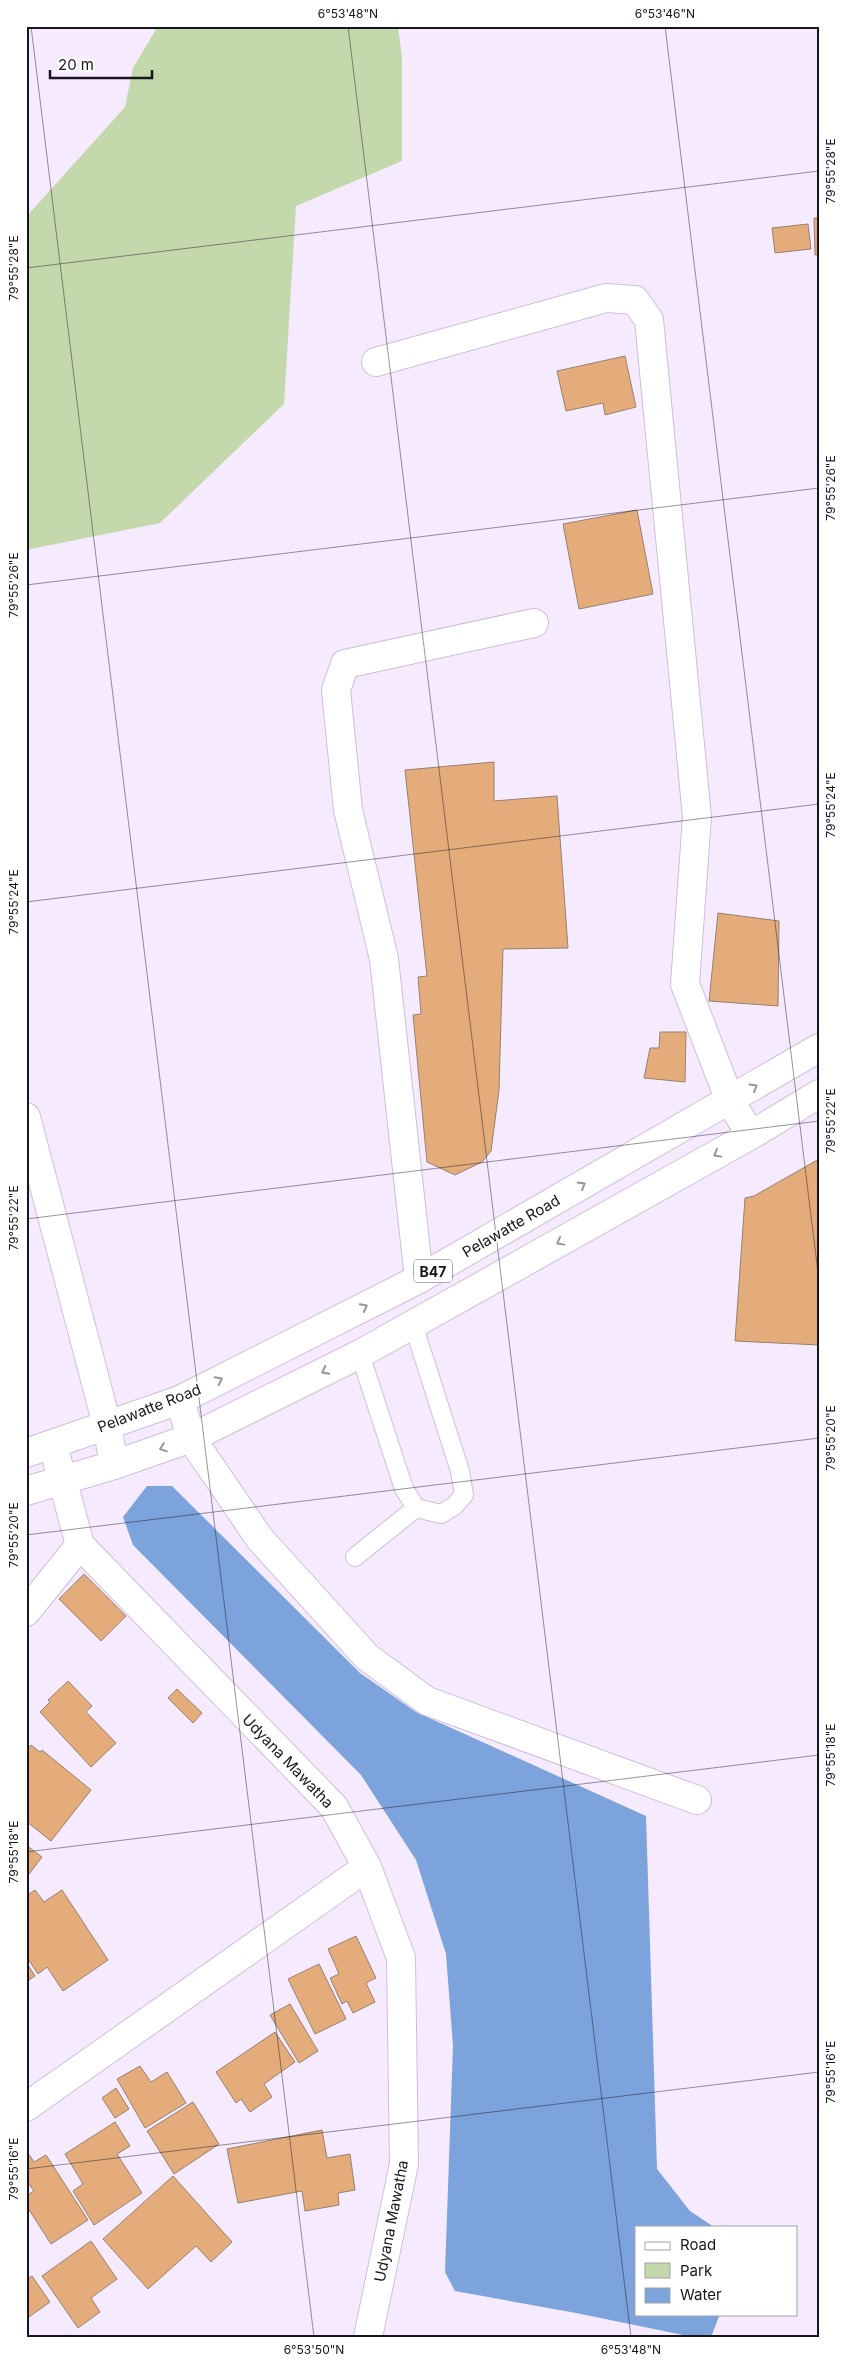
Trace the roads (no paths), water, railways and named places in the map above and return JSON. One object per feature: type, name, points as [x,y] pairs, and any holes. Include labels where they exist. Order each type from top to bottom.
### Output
[{"type":"street","points":[[376,362],[606,298],[635,300],[649,320],[697,817],[685,984],[730,1100],[751,1135]]},
{"type":"street","points":[[418,1279],[384,959],[348,810],[336,690],[345,664],[534,623]]},
{"type":"street","name":"Pelawatte Road","points":[[26,1452],[53,1445],[180,1400],[418,1279],[819,1048]]},
{"type":"street","name":"B47","points":[[26,1492],[114,1465],[192,1438],[360,1354],[751,1135],[819,1094]]},
{"type":"street","points":[[26,1117],[107,1425],[114,1465]]},
{"type":"street","points":[[180,1400],[192,1438],[260,1539],[367,1657],[428,1701],[696,1800]]},
{"type":"street","name":"Udyana Mawatha","points":[[53,1445],[80,1545],[334,1807],[368,1867],[401,1958],[404,2164],[368,2337]]},
{"type":"street","points":[[26,1612],[80,1545]]},
{"type":"street","points":[[26,2107],[368,1867]]},
{"type":"lane","points":[[360,1354],[404,1488],[416,1508],[441,1514],[454,1506],[464,1495],[460,1471],[413,1324]]},
{"type":"lane","points":[[354,1557],[416,1508]]},
{"type":"water","points":[[147,1486],[172,1486],[360,1673],[416,1712],[646,1816],[657,2169],[690,2211],[712,2226],[635,2226],[635,2316],[719,2316],[711,2337],[693,2337],[455,2291],[445,2272],[453,2046],[446,1954],[416,1860],[361,1775],[133,1545],[123,1517]]}]
